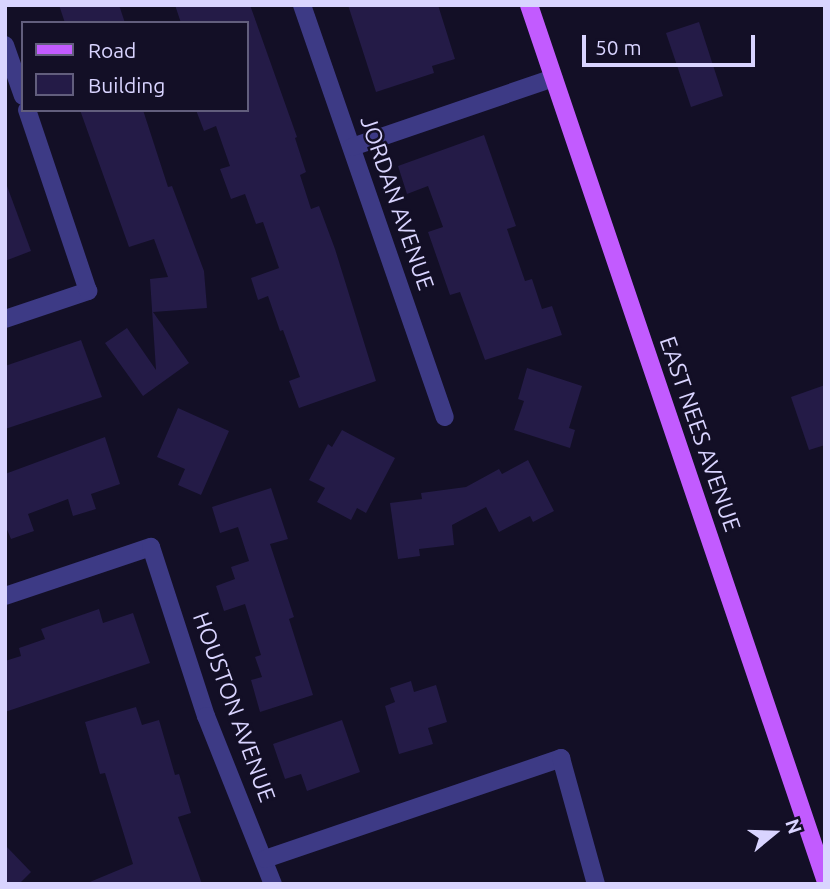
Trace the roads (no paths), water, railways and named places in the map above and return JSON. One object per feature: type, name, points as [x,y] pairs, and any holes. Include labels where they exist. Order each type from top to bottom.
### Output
[{"type":"main road","name":"EAST NEES AVENUE","points":[[529,5],[825,879]]},
{"type":"street","name":"JORDAN AVENUE","points":[[302,5],[445,417]]},
{"type":"street","points":[[5,45],[21,90]]},
{"type":"street","points":[[352,147],[554,78]]},
{"type":"street","points":[[5,318],[89,291],[28,112]]},
{"type":"street","name":"HOUSTON AVENUE","points":[[5,596],[151,547],[206,716],[273,884]]},
{"type":"street","points":[[265,859],[561,758],[596,884]]}]
